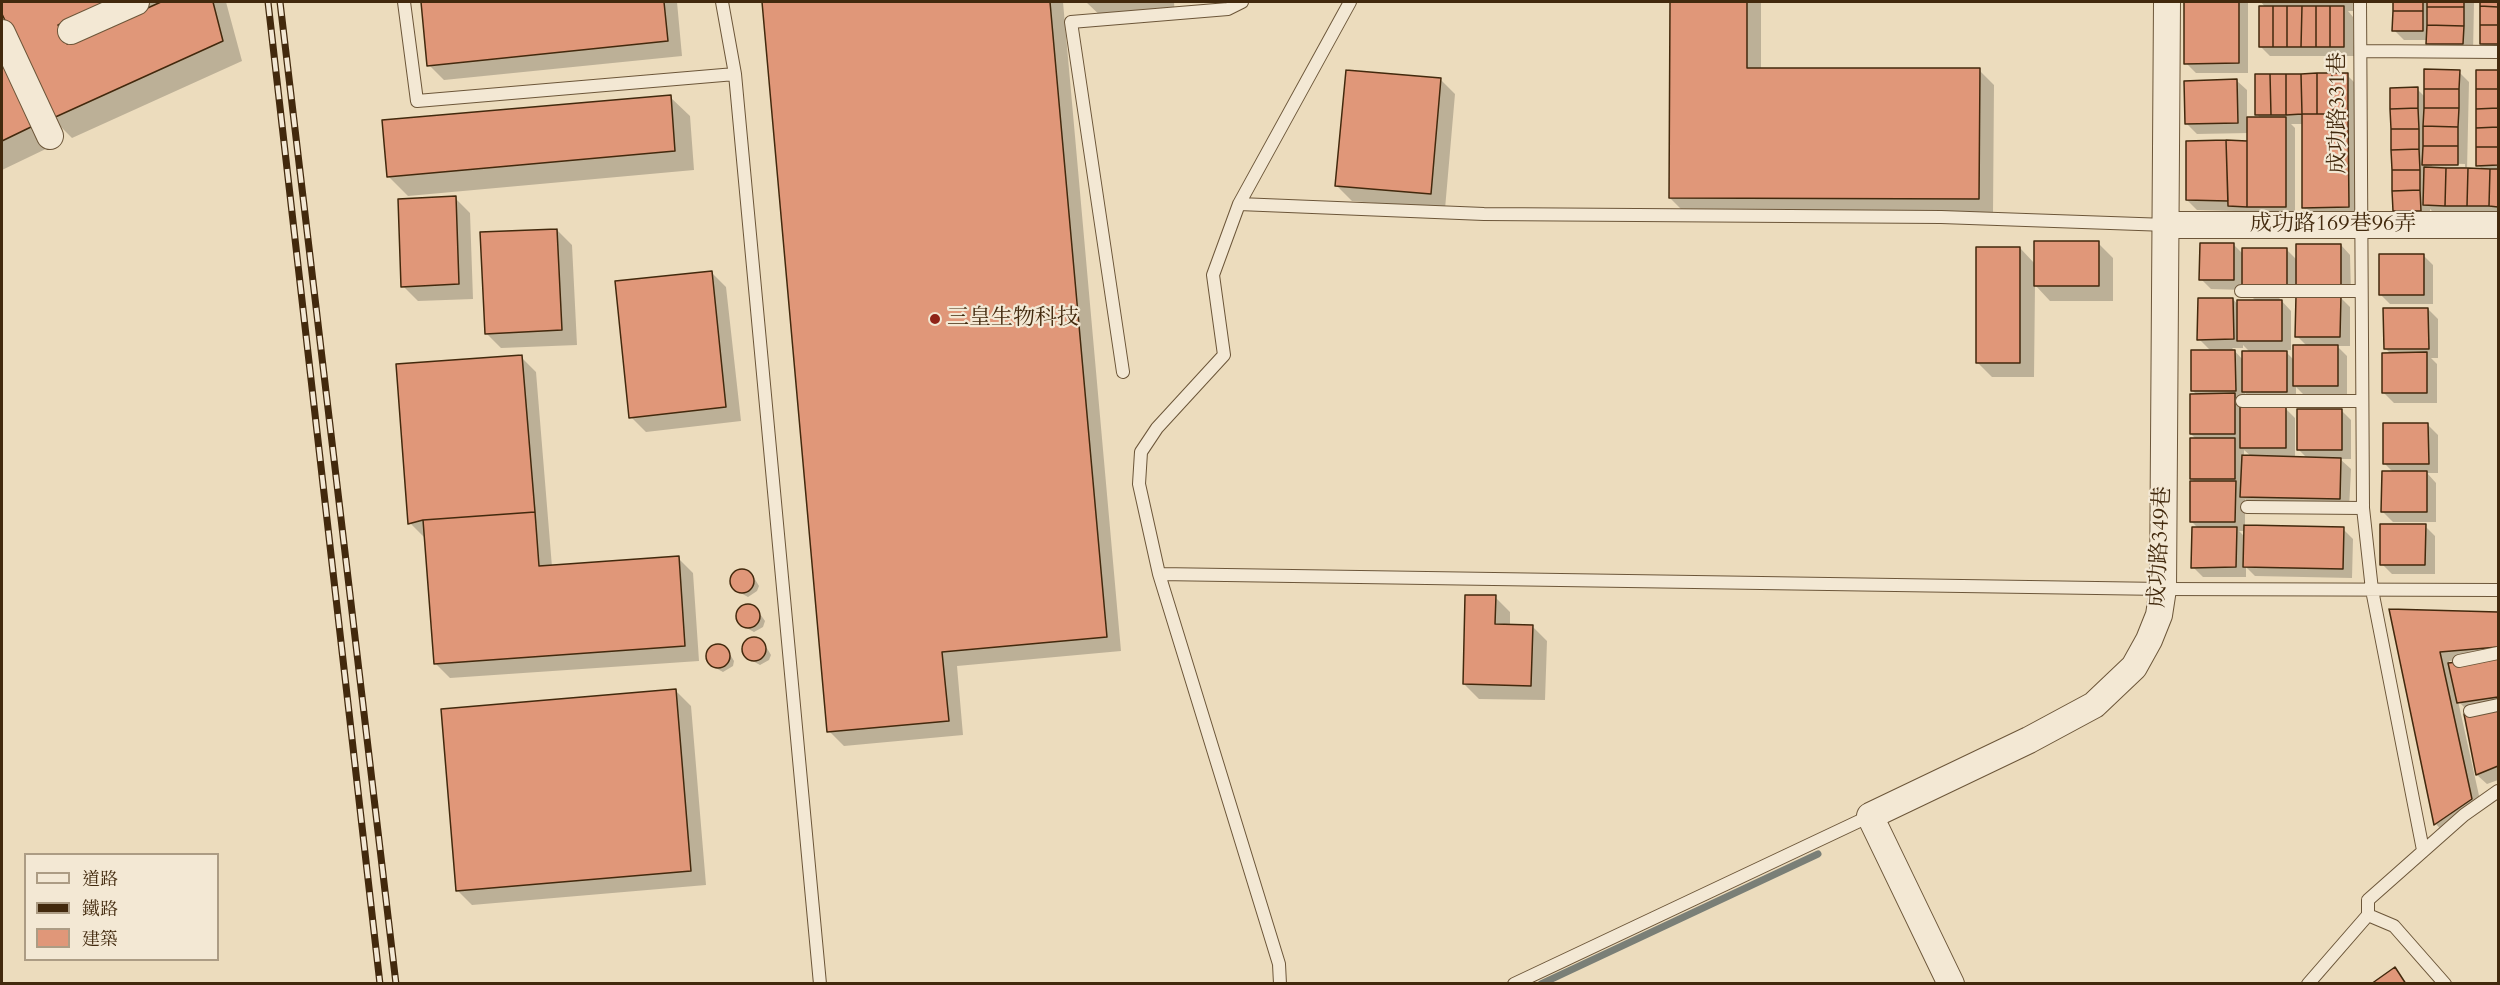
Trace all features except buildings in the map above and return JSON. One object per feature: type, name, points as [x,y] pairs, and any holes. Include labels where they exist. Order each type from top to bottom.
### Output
[{"type":"street","points":[[71,31],[136,2]]},
{"type":"street","name":"成功路349巷","points":[[1870,816],[2029,740],[2094,705],[2134,667],[2149,640],[2159,615],[2163,589],[2167,2]]},
{"type":"street","points":[[2,33],[50,136]]},
{"type":"street","name":"成功路169巷96弄","points":[[2167,225],[2499,225]]},
{"type":"street","points":[[1870,816],[1951,984]]},
{"type":"lane","points":[[404,2],[417,101],[735,74]]},
{"type":"lane","points":[[722,2],[735,74],[820,984]]},
{"type":"lane","points":[[1123,372],[1071,22],[1228,9],[1242,2]]},
{"type":"lane","points":[[1280,984],[1279,964],[1159,574],[1139,484],[1141,452],[1157,428],[1224,355],[1213,275],[1239,204],[1350,2]]},
{"type":"lane","name":"成功路331巷","points":[[2360,2],[2363,508],[2372,590],[2423,850]]},
{"type":"lane","points":[[2361,51],[2499,52]]},
{"type":"lane","points":[[1239,204],[1484,214],[1941,217],[2167,225]]},
{"type":"lane","points":[[2241,291],[2361,291]]},
{"type":"lane","points":[[2242,401],[2362,401]]},
{"type":"lane","points":[[2247,507],[2363,508]]},
{"type":"lane","points":[[1159,574],[2163,589],[2499,590]]},
{"type":"lane","points":[[2459,661],[2499,653]]},
{"type":"lane","points":[[2470,711],[2499,705]]},
{"type":"lane","points":[[2308,984],[2368,915],[2368,900],[2464,815],[2499,791]]},
{"type":"lane","points":[[1514,984],[1870,816]]},
{"type":"lane","points":[[2368,915],[2394,926],[2445,984]]},
{"type":"waterway","points":[[1541,984],[1818,854]]},
{"type":"railway","points":[[268,2],[380,984]]},
{"type":"railway","points":[[280,2],[396,984]]},
{"type":"place","name":"三皇生物科技","points":[[935,319]]}]
